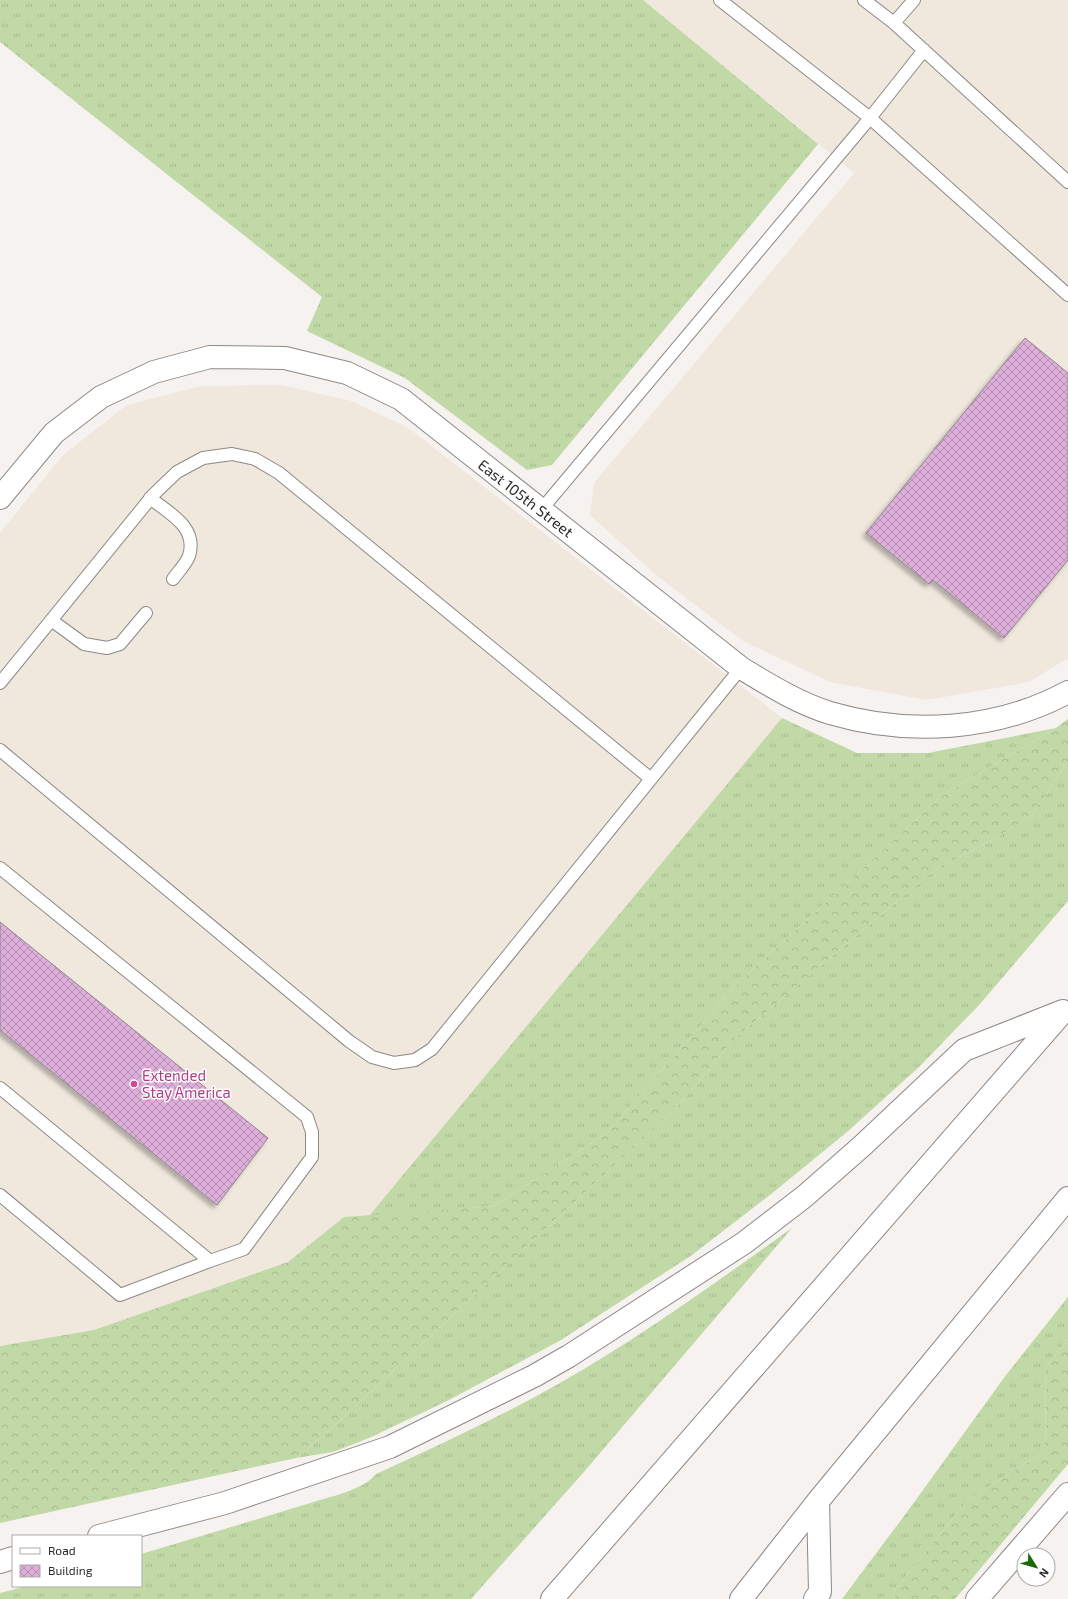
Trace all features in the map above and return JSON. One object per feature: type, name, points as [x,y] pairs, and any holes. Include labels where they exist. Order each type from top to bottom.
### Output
[{"type":"main road","name":"East 105th Street","points":[[0,498],[54,433],[101,397],[154,372],[210,357],[285,358],[346,372],[401,398],[741,668],[778,691],[829,713],[883,725],[938,727],[993,720],[1045,704],[1068,692]]},
{"type":"main road","points":[[103,1535],[225,1503],[390,1447],[534,1376],[569,1356],[744,1243],[805,1196],[915,1098],[964,1050],[1066,1008]]},
{"type":"main road","points":[[552,1599],[1066,1008]]},
{"type":"main road","points":[[741,1599],[818,1502],[1068,1198]]},
{"type":"main road","points":[[978,1599],[1068,1494]]},
{"type":"main road","points":[[815,1599],[820,1592],[818,1502]]},
{"type":"main road","points":[[0,1562],[12,1558]]},
{"type":"lane","points":[[720,0],[870,118],[1068,295]]},
{"type":"lane","points":[[864,0],[894,23],[1068,182]]},
{"type":"lane","points":[[894,23],[914,0]]},
{"type":"lane","points":[[541,510],[870,118],[924,50]]},
{"type":"lane","points":[[0,683],[150,498],[177,472],[204,458],[232,454],[255,459],[279,473],[651,779]]},
{"type":"lane","points":[[150,498],[186,527],[192,541],[189,557],[173,579]]},
{"type":"lane","points":[[51,620],[84,644],[107,648],[120,644],[146,613]]},
{"type":"lane","points":[[0,750],[349,1041],[372,1057],[394,1063],[415,1060],[432,1049],[741,668]]},
{"type":"lane","points":[[0,868],[307,1117],[312,1132],[312,1157],[244,1249],[120,1295],[0,1195]]},
{"type":"lane","points":[[0,1088],[210,1261]]},
{"type":"shaded area","points":[[643,0],[1068,0],[1068,658],[1029,682],[926,700],[830,682],[743,641],[657,576],[590,515],[594,483],[854,173]]},
{"type":"shaded area","points":[[281,385],[351,401],[407,427],[782,718],[369,1216],[344,1217],[288,1262],[94,1330],[0,1346],[0,533],[63,455],[127,405],[202,386]]},
{"type":"green space","points":[[0,0],[643,0],[818,144],[552,465],[527,470],[405,378],[307,331],[322,297],[0,42]]},
{"type":"green space","points":[[782,718],[857,753],[928,753],[1056,728],[944,794],[739,982],[607,1133],[494,1206],[369,1216]]},
{"type":"green space","points":[[1068,719],[1068,761],[1033,814],[995,839],[935,869],[733,1040],[678,1106],[336,1424],[296,1458],[0,1523],[0,1346],[94,1330],[288,1262],[344,1217],[494,1206],[607,1133],[739,982],[944,794],[1056,728]]},
{"type":"green space","points":[[1068,761],[1068,901],[980,1004],[919,1067],[847,1132],[770,1195],[692,1255],[561,1340],[449,1400],[369,1438],[333,1452],[296,1458],[336,1424],[678,1106],[733,1040],[935,869],[995,839],[1033,814]]},
{"type":"green space","points":[[792,1228],[583,1473],[471,1599],[0,1599],[0,1593],[23,1587],[142,1587],[142,1554],[354,1489],[370,1480],[376,1474],[454,1438],[565,1380],[632,1339]]},
{"type":"green space","points":[[1068,1297],[1068,1339],[1046,1367],[1045,1451],[968,1500],[894,1591],[895,1599],[842,1599],[1006,1375]]},
{"type":"green space","points":[[1068,1339],[1068,1464],[955,1599],[895,1599],[894,1591],[968,1500],[1045,1451],[1046,1367]]},
{"type":"building","points":[[1025,338],[1068,373],[1068,560],[1004,638],[933,580],[929,584],[866,533]]},
{"type":"building","name":"Extended Stay America","points":[[0,922],[268,1138],[217,1205],[0,1030]]},
{"type":"place","name":"Extended Stay America","points":[[134,1084]]}]
